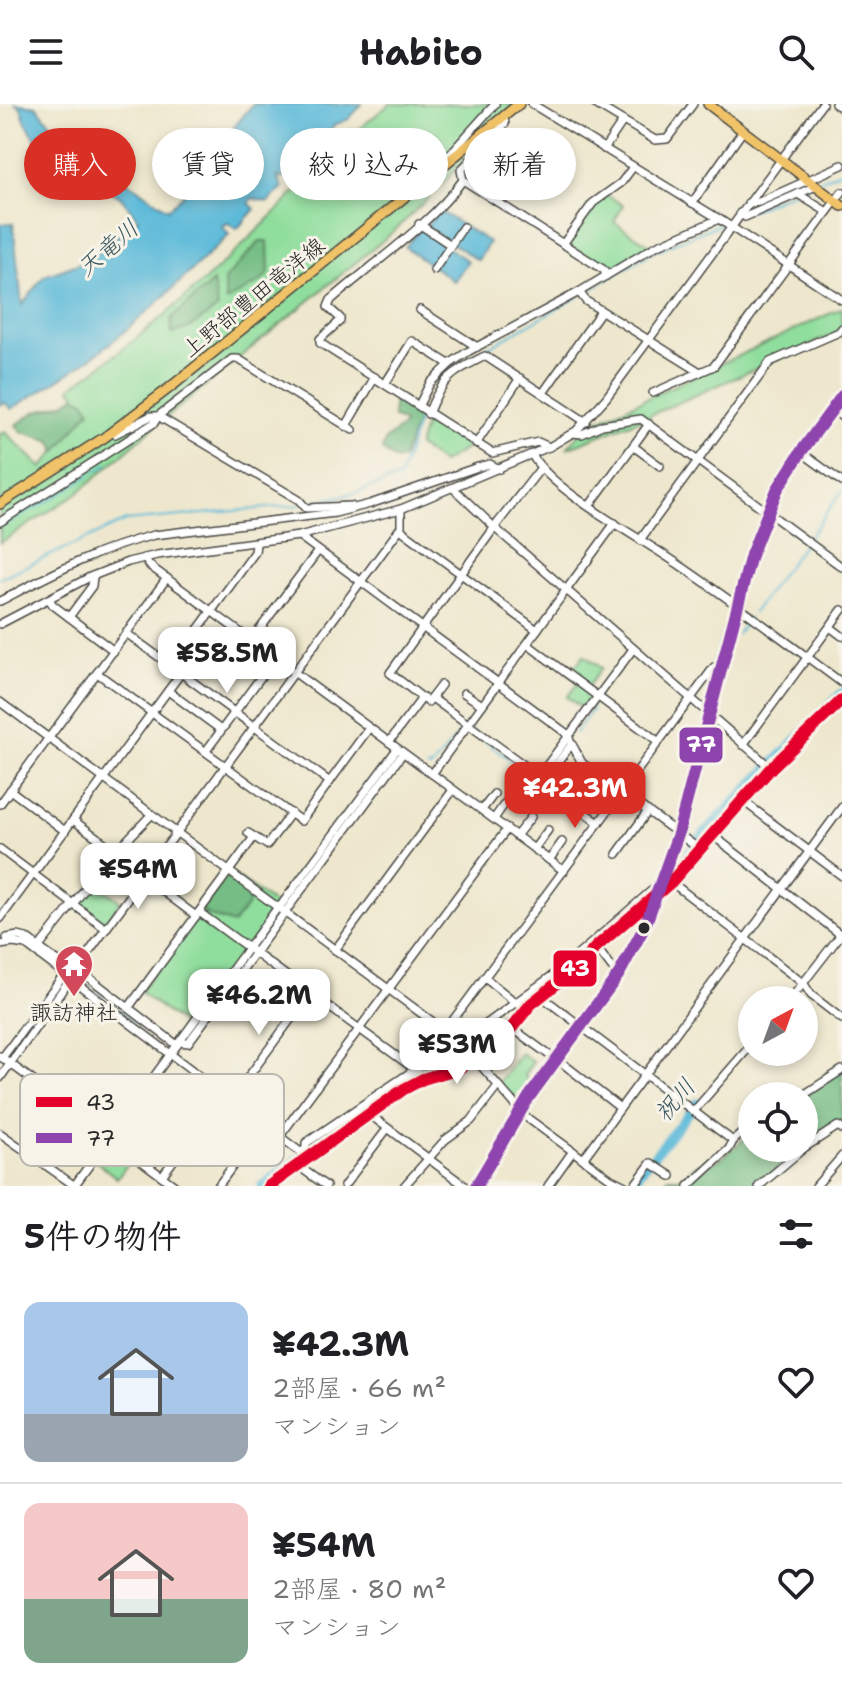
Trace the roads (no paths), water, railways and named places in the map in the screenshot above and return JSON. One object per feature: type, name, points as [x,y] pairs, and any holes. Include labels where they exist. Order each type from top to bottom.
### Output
[{"type":"main road","name":"上野部豊田竜洋線","points":[[448,162],[519,104]]},
{"type":"main road","points":[[708,104],[838,203]]},
{"type":"main road","name":"上野部豊田竜洋線","points":[[0,504],[105,437],[401,200]]},
{"type":"main road","points":[[476,1186],[520,1111],[618,976],[666,882],[751,555],[767,512],[801,452],[842,396]]},
{"type":"street","points":[[448,154],[495,104]]},
{"type":"street","points":[[532,104],[719,219],[842,300]]},
{"type":"street","points":[[595,104],[661,141],[667,139],[693,104]]},
{"type":"street","points":[[0,624],[93,576],[144,558],[299,536],[401,509],[532,455],[573,433],[586,422],[649,340],[822,104]]},
{"type":"street","points":[[835,104],[842,108]]},
{"type":"street","points":[[504,118],[505,124],[461,170],[463,180],[604,270],[606,276]]},
{"type":"street","points":[[604,149],[623,121]]},
{"type":"street","points":[[692,203],[742,132]]},
{"type":"street","points":[[740,213],[745,217],[798,194],[842,165]]},
{"type":"street","points":[[563,244],[593,203],[621,183],[633,167]]},
{"type":"street","points":[[463,180],[419,224],[328,303],[340,321],[320,339],[320,343],[492,453],[538,442],[549,447]]},
{"type":"street","points":[[748,203],[812,183]]},
{"type":"street","points":[[789,189],[827,212]]},
{"type":"street","points":[[653,393],[714,366],[827,212],[838,203],[842,192]]},
{"type":"street","points":[[419,405],[430,383],[449,364],[656,246],[719,219]]},
{"type":"street","points":[[419,224],[451,245]]},
{"type":"street","points":[[434,270],[463,227]]},
{"type":"street","points":[[579,292],[583,299],[601,311],[700,372]]},
{"type":"street","points":[[420,310],[477,347]]},
{"type":"street","points":[[543,393],[601,311]]},
{"type":"street","points":[[640,540],[770,362],[842,328]]},
{"type":"street","points":[[385,384],[412,341],[449,364]]},
{"type":"street","points":[[428,414],[437,389],[463,367],[485,356],[586,422]]},
{"type":"street","points":[[0,522],[154,423],[158,416],[232,359],[238,359],[350,428],[375,377]]},
{"type":"street","points":[[476,444],[520,378]]},
{"type":"street","points":[[832,409],[842,417]]},
{"type":"street","points":[[105,437],[151,416],[158,416],[299,500],[306,508],[356,507]]},
{"type":"street","points":[[573,433],[582,434],[602,425],[639,418],[842,567]]},
{"type":"street","points":[[590,505],[649,424]]},
{"type":"street","points":[[633,446],[660,466]]},
{"type":"street","points":[[801,452],[842,482]]},
{"type":"street","points":[[532,455],[540,469],[640,540],[677,562],[842,683]]},
{"type":"street","points":[[0,601],[72,564],[128,541],[154,535],[292,519],[356,507],[478,467],[490,464],[499,469]]},
{"type":"street","points":[[441,685],[428,702],[390,673],[540,469]]},
{"type":"street","points":[[453,488],[771,768]]},
{"type":"street","points":[[0,1078],[5,1060],[106,929],[400,529],[401,509]]},
{"type":"street","points":[[432,774],[615,523]]},
{"type":"street","points":[[400,529],[537,630]]},
{"type":"street","points":[[299,536],[498,683],[570,741],[582,763],[699,849]]},
{"type":"street","points":[[171,666],[255,552],[256,544]]},
{"type":"street","points":[[251,641],[318,551]]},
{"type":"street","points":[[144,558],[150,566],[564,871]]},
{"type":"street","points":[[69,617],[92,586],[93,576]]},
{"type":"street","points":[[0,804],[167,578]]},
{"type":"street","points":[[49,599],[114,651]]},
{"type":"street","points":[[743,745],[842,610]]},
{"type":"street","points":[[830,627],[842,636]]},
{"type":"street","points":[[126,633],[330,782]]},
{"type":"street","points":[[527,644],[659,742]]},
{"type":"street","points":[[599,823],[543,782],[598,696],[633,649]]},
{"type":"street","points":[[206,751],[275,658]]},
{"type":"street","points":[[445,1031],[714,667],[721,668]]},
{"type":"street","points":[[97,673],[301,821],[369,728]]},
{"type":"street","points":[[0,919],[181,673]]},
{"type":"street","points":[[168,691],[221,730]]},
{"type":"street","points":[[464,693],[482,705]]},
{"type":"street","points":[[389,742],[422,698]]},
{"type":"street","points":[[432,698],[539,776],[570,741]]},
{"type":"street","points":[[304,1155],[369,1114],[460,1042],[564,967],[666,882],[771,768],[842,700]]},
{"type":"street","points":[[2,706],[460,1042],[520,1111],[583,1159],[625,1186]]},
{"type":"street","points":[[8,939],[26,945],[129,1007],[178,1044],[188,1043],[281,909],[400,751]]},
{"type":"street","points":[[10,790],[65,831]]},
{"type":"street","points":[[335,950],[453,790]]},
{"type":"street","points":[[482,810],[494,794]]},
{"type":"street","points":[[742,800],[842,876]]},
{"type":"street","points":[[494,819],[505,803]]},
{"type":"street","points":[[583,1159],[842,807]]},
{"type":"street","points":[[617,854],[648,811]]},
{"type":"street","points":[[129,1007],[229,872],[251,835],[267,845],[291,813]]},
{"type":"street","points":[[39,947],[73,903],[151,815]]},
{"type":"street","points":[[516,836],[531,817]]},
{"type":"street","points":[[73,820],[117,852]]},
{"type":"street","points":[[284,1131],[507,829]]},
{"type":"street","points":[[534,849],[548,830]]},
{"type":"street","points":[[711,834],[841,934],[804,984]]},
{"type":"street","points":[[549,860],[562,842]]},
{"type":"street","points":[[0,849],[106,929]]},
{"type":"street","points":[[144,877],[252,950],[419,1074]]},
{"type":"street","points":[[666,882],[745,938],[804,984],[811,995],[842,1019]]},
{"type":"street","points":[[269,1186],[297,1165],[304,1155],[306,1143],[331,1124],[419,1074],[446,1074],[506,1035],[525,1010],[657,895]]},
{"type":"street","points":[[634,915],[645,926]]},
{"type":"street","points":[[0,945],[18,936],[39,947],[198,1074]]},
{"type":"street","points":[[596,947],[618,976]]},
{"type":"street","points":[[485,978],[525,1010]]},
{"type":"street","points":[[250,1074],[310,993]]},
{"type":"street","points":[[541,996],[733,1141]]},
{"type":"street","points":[[512,1028],[620,1108]]},
{"type":"street","points":[[157,1074],[178,1044]]},
{"type":"street","points":[[692,1110],[738,1059]]},
{"type":"street","points":[[5,1060],[24,1074]]},
{"type":"street","points":[[818,1086],[842,1070]]},
{"type":"street","points":[[405,1186],[445,1140],[471,1121],[498,1086]]},
{"type":"street","points":[[369,1114],[462,1185]]},
{"type":"street","points":[[759,1186],[804,1148],[841,1125]]},
{"type":"street","points":[[344,1186],[387,1129]]},
{"type":"street","points":[[0,1133],[20,1147]]},
{"type":"street","points":[[689,1186],[738,1137]]},
{"type":"street","points":[[284,1139],[304,1155]]},
{"type":"street","points":[[548,1186],[573,1151]]},
{"type":"street","points":[[816,1186],[842,1156]]},
{"type":"street","points":[[634,1186],[651,1163],[671,1176]]},
{"type":"street","points":[[297,1165],[326,1186]]},
{"type":"street","points":[[46,1166],[74,1186],[89,1166]]},
{"type":"street","points":[[148,1166],[172,1185]]},
{"type":"street","points":[[162,1176],[170,1166]]},
{"type":"street","points":[[218,1186],[233,1166]]},
{"type":"water","points":[[16,104],[36,106],[56,128],[29,128],[21,108]]},
{"type":"water","points":[[253,104],[362,104],[349,119],[332,128],[280,128],[280,177],[277,177],[280,190],[268,202],[260,200],[264,200],[264,128],[234,128]]},
{"type":"water","name":"天竜川","points":[[136,188],[168,209],[177,200],[251,200],[249,203],[255,209],[237,229],[228,223],[222,226],[229,235],[109,344],[11,409],[6,403],[0,405],[0,224],[13,223],[22,305],[44,276],[89,260],[138,219],[124,200],[136,200]]},
{"type":"water","points":[[438,210],[489,242],[478,260],[426,227]]},
{"type":"water","points":[[420,229],[468,261],[454,281],[405,247]]},
{"type":"waterway","points":[[817,181],[842,171]]},
{"type":"waterway","points":[[748,212],[808,185]]},
{"type":"waterway","points":[[584,294],[653,252],[720,224]]},
{"type":"waterway","points":[[451,368],[578,297]]},
{"type":"waterway","points":[[307,504],[355,493],[400,477],[421,412]]},
{"type":"waterway","points":[[0,527],[107,464]]},
{"type":"waterway","points":[[808,539],[842,491]]},
{"type":"waterway","points":[[0,578],[126,521],[300,505]]},
{"type":"waterway","points":[[753,613],[804,544]]},
{"type":"waterway","points":[[737,634],[749,618]]},
{"type":"waterway","points":[[713,664],[724,631]]},
{"type":"waterway","points":[[669,878],[705,832],[842,693]]},
{"type":"waterway","points":[[575,733],[593,709]]},
{"type":"waterway","points":[[428,768],[464,727]]},
{"type":"waterway","points":[[470,730],[542,781]]},
{"type":"waterway","points":[[366,797],[396,757]]},
{"type":"waterway","points":[[190,1034],[241,966]]},
{"type":"waterway","points":[[67,971],[171,1049]]},
{"type":"waterway","points":[[261,1186],[421,1070],[457,1048]]},
{"type":"waterway","name":"祝川","points":[[629,1186],[697,1103]]},
{"type":"place","name":"諏訪神社","points":[[74,998]]}]
